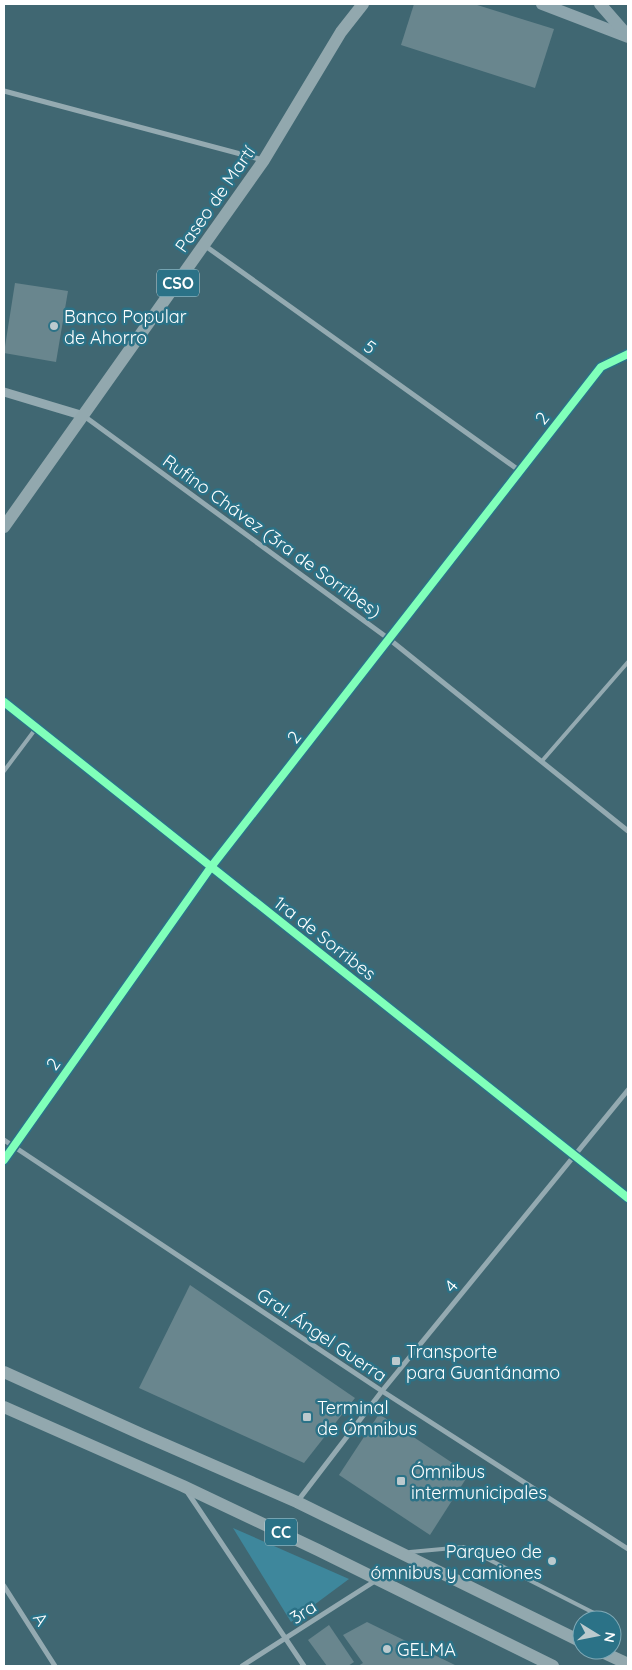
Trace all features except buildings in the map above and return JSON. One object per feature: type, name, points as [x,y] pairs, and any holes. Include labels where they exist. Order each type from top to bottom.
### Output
[{"type":"main road","name":"Paseo de Martí","points":[[341,32],[352,4]]},
{"type":"main road","name":"Paseo de Martí","points":[[4,527],[264,160],[341,32],[363,4]]},
{"type":"main road","points":[[542,4],[628,37]]},
{"type":"main road","points":[[600,4],[628,37]]},
{"type":"main road","name":"CC","points":[[4,1372],[140,1434],[297,1502],[572,1637]]},
{"type":"main road","name":"CC","points":[[4,1408],[183,1486],[378,1579],[553,1666]]},
{"type":"street","points":[[4,91],[264,160]]},
{"type":"street","name":"5","points":[[204,245],[520,471]]},
{"type":"street","name":"2","points":[[4,1160],[211,867],[601,367],[628,354]]},
{"type":"street","points":[[4,392],[84,416]]},
{"type":"street","name":"Rufino Chávez (3ra de Sorribes)","points":[[84,416],[389,640],[628,831]]},
{"type":"street","name":"1ra de Sorribes","points":[[4,702],[628,1198]]},
{"type":"street","name":"4","points":[[297,1502],[382,1391],[576,1156],[628,1090]]},
{"type":"street","name":"Gral. Ángel Guerra","points":[[4,1140],[382,1391],[628,1549]]},
{"type":"street","points":[[183,1486],[304,1666]]},
{"type":"street","name":"3ra","points":[[242,1666],[378,1579]]},
{"type":"street","name":"A","points":[[4,1586],[55,1666]]},
{"type":"lane","points":[[542,761],[628,662]]},
{"type":"lane","points":[[4,771],[37,727]]},
{"type":"lane","points":[[401,1553],[464,1547],[588,1610]]},
{"type":"shaded area","points":[[233,1528],[349,1579],[291,1622]]},
{"type":"cycle path","points":[[4,1160],[211,867],[601,367],[628,354]]},
{"type":"cycle path","points":[[4,702],[628,1198]]},
{"type":"place","name":"Banco Popular de Ahorro","points":[[54,326]]},
{"type":"place","name":"Transporte para Guantánamo","points":[[396,1361]]},
{"type":"place","name":"Terminal de Ómnibus","points":[[307,1417]]},
{"type":"place","name":"Ómnibus intermunicipales","points":[[401,1481]]},
{"type":"place","name":"Parqueo de ómnibus y camiones","points":[[552,1561]]},
{"type":"place","name":"GELMA","points":[[387,1649]]}]
